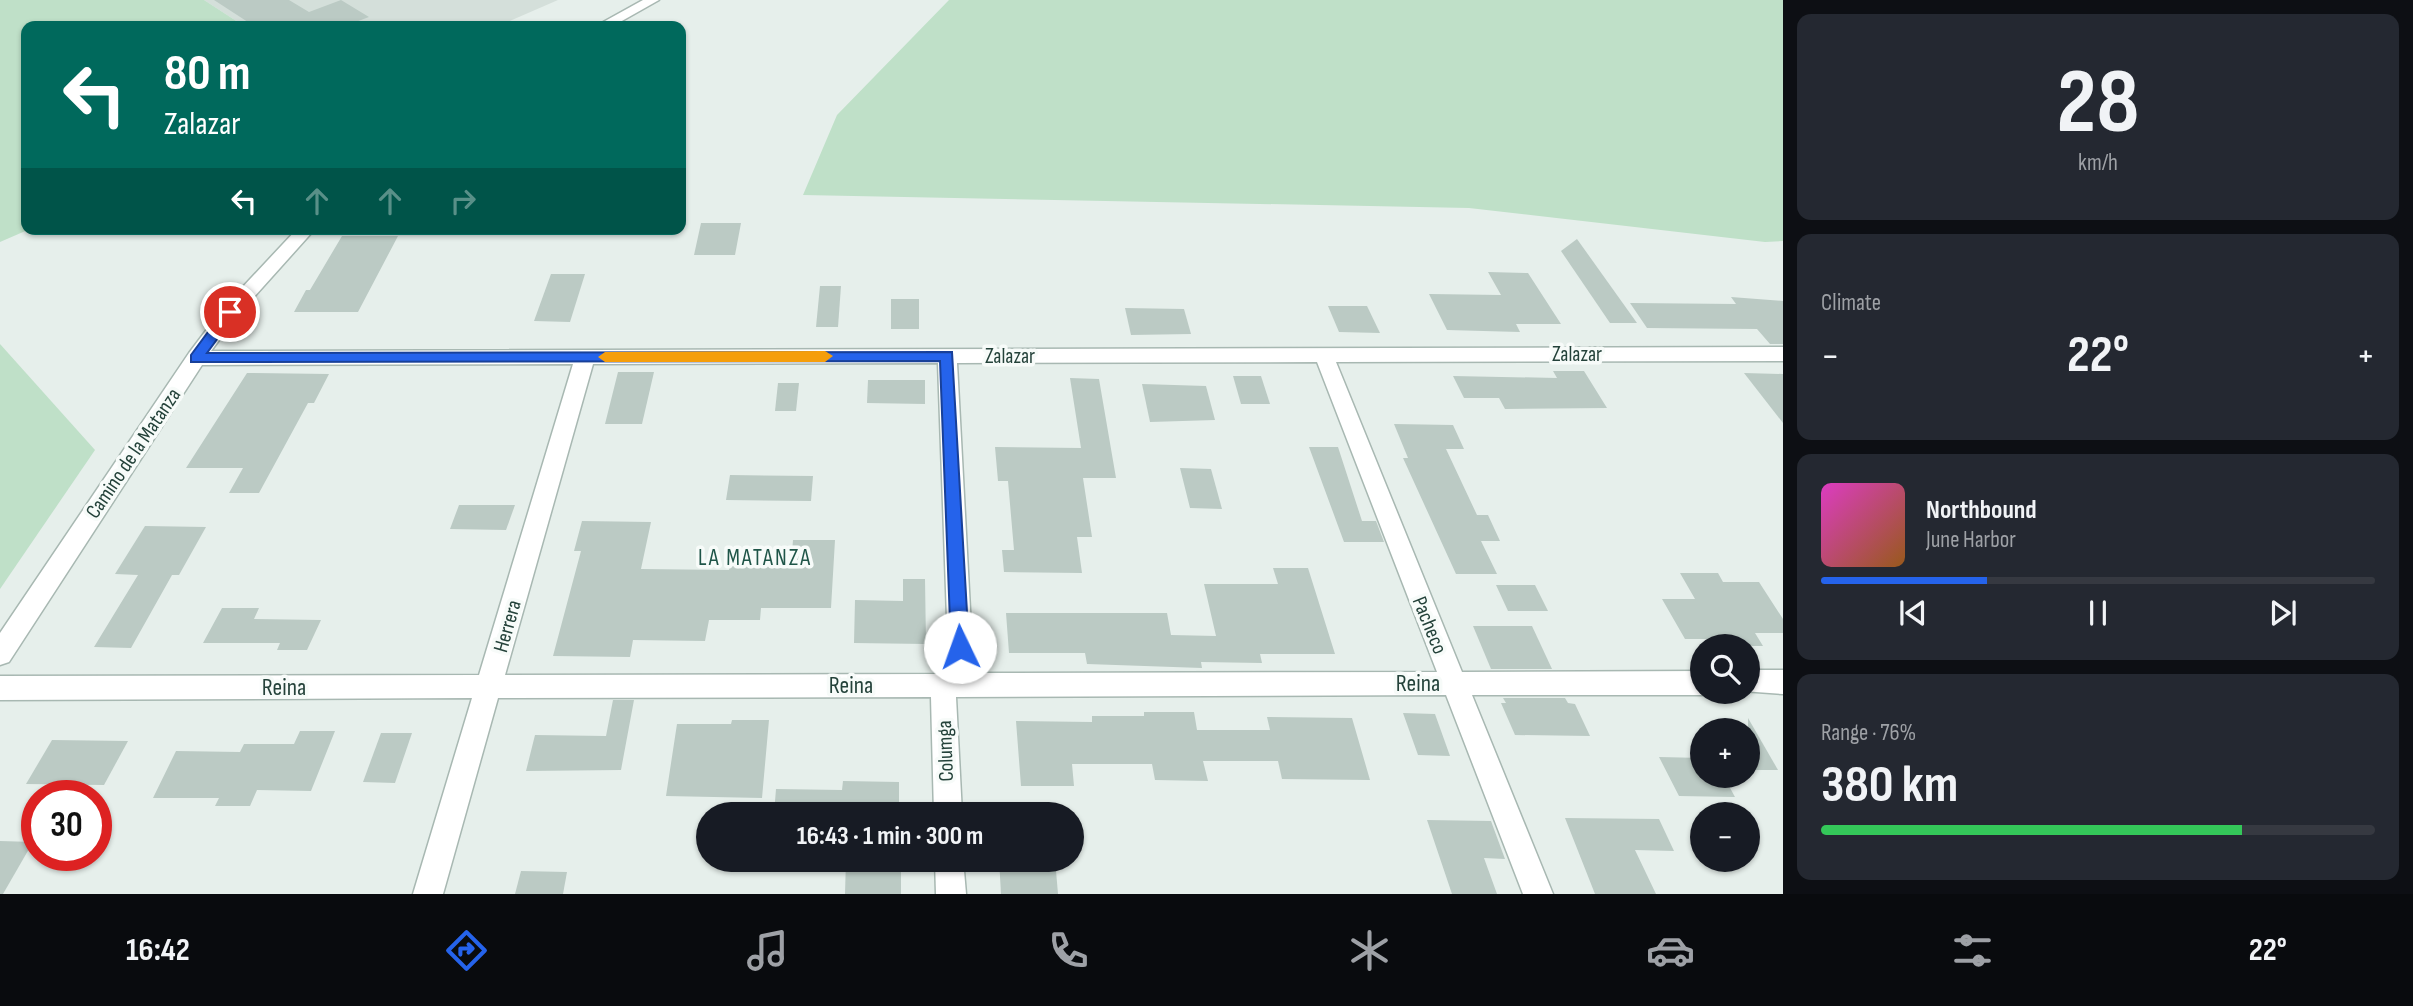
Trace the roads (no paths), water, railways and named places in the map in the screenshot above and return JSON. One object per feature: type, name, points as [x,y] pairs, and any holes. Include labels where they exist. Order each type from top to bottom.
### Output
[{"type":"street","points":[[613,21],[653,0]]},
{"type":"street","name":"Camino de la Matanza","points":[[0,654],[196,358],[230,312],[301,235]]},
{"type":"street","name":"Zalazar","points":[[196,358],[1783,354]]},
{"type":"street","name":"Pacheco","points":[[1324,355],[1538,894]]},
{"type":"street","name":"Columga","points":[[947,356],[960,647],[943,685],[948,802]]},
{"type":"street","name":"Herrera","points":[[428,894],[585,357]]},
{"type":"street","name":"Reina","points":[[0,688],[1690,682]]},
{"type":"street","points":[[1760,682],[1783,682]]},
{"type":"street","points":[[950,872],[951,894]]},
{"type":"district","name":"LA MATANZA","points":[[755,557]]}]
